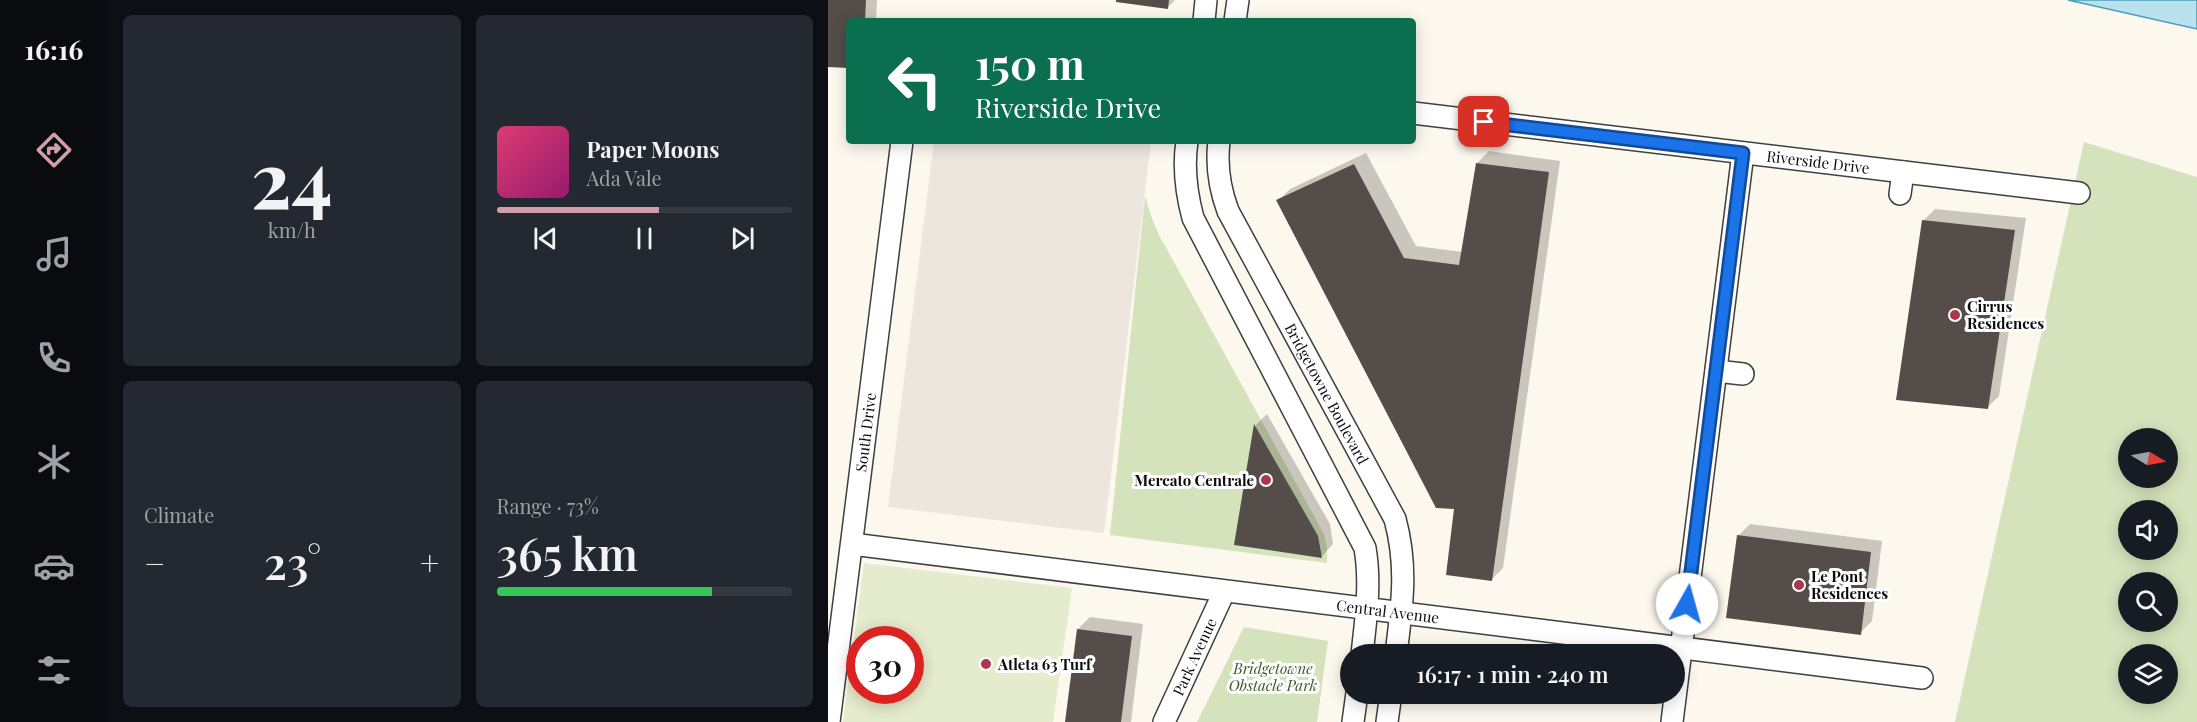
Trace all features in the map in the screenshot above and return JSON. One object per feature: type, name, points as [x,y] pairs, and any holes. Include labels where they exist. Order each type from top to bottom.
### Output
[{"type":"street","points":[[1204,18],[1206,0]]},
{"type":"street","points":[[1235,18],[1238,0]]},
{"type":"street","name":"Riverside Drive","points":[[1416,113],[2079,194]]},
{"type":"street","name":"South Drive","points":[[829,722],[902,144]]},
{"type":"street","points":[[1187,144],[1186,194],[1193,218],[1365,548],[1368,566],[1363,644]]},
{"type":"street","name":"Bridgetowne Boulevard","points":[[1219,144],[1217,172],[1228,211],[1395,519],[1404,567],[1397,644]]},
{"type":"street","points":[[1682,644],[1743,153]]},
{"type":"street","points":[[1900,194],[1903,172]]},
{"type":"street","points":[[1716,371],[1743,374]]},
{"type":"street","name":"Central Avenue","points":[[852,544],[1648,644]]},
{"type":"street","name":"Park Avenue","points":[[1164,722],[1224,592]]},
{"type":"street","name":"Central Avenue","points":[[1685,648],[1922,678]]},
{"type":"street","points":[[1353,722],[1355,704]]},
{"type":"street","points":[[1387,722],[1389,704]]},
{"type":"street","points":[[1672,722],[1674,704]]},
{"type":"green space","points":[[2084,142],[2197,177],[2197,722],[1955,722]]},
{"type":"green space","points":[[1145,196],[1159,235],[1324,534],[1327,563],[1110,535]]},
{"type":"green space","name":"Atleta 63 Turf","points":[[864,563],[1072,588],[1053,722],[843,722],[846,699],[846,704],[924,704],[924,626],[856,626]]},
{"type":"green space","name":"Bridgetowne Obstacle Park","points":[[1244,627],[1328,641],[1317,722],[1197,722]]},
{"type":"shaded area","points":[[934,144],[1151,144],[1104,533],[888,507]]},
{"type":"water","points":[[2068,0],[2197,0],[2197,29]]},
{"type":"building","points":[[828,0],[866,0],[865,18],[846,18],[846,68],[828,67]]},
{"type":"building","points":[[1116,0],[1169,0],[1168,9],[1116,2]]},
{"type":"building","points":[[1476,163],[1549,172],[1492,581],[1446,575],[1454,509],[1436,508],[1276,200],[1354,164],[1404,258],[1459,265]]},
{"type":"building","name":"Cirrus Residences","points":[[1922,220],[2015,230],[1988,409],[1896,400]]},
{"type":"building","name":"Mercato Centrale","points":[[1254,424],[1318,536],[1322,558],[1234,545]]},
{"type":"building","name":"Le Pont Residences","points":[[1737,535],[1871,552],[1861,635],[1726,618]]},
{"type":"building","points":[[1077,629],[1132,636],[1121,722],[1065,722]]},
{"type":"place","name":"Cirrus Residences","points":[[1955,315]]},
{"type":"place","name":"Mercato Centrale","points":[[1266,480]]},
{"type":"place","name":"Le Pont Residences","points":[[1799,585]]},
{"type":"place","name":"Atleta 63 Turf","points":[[986,664]]},
{"type":"route","points":[[1484,122],[1743,153],[1687,604]]}]
